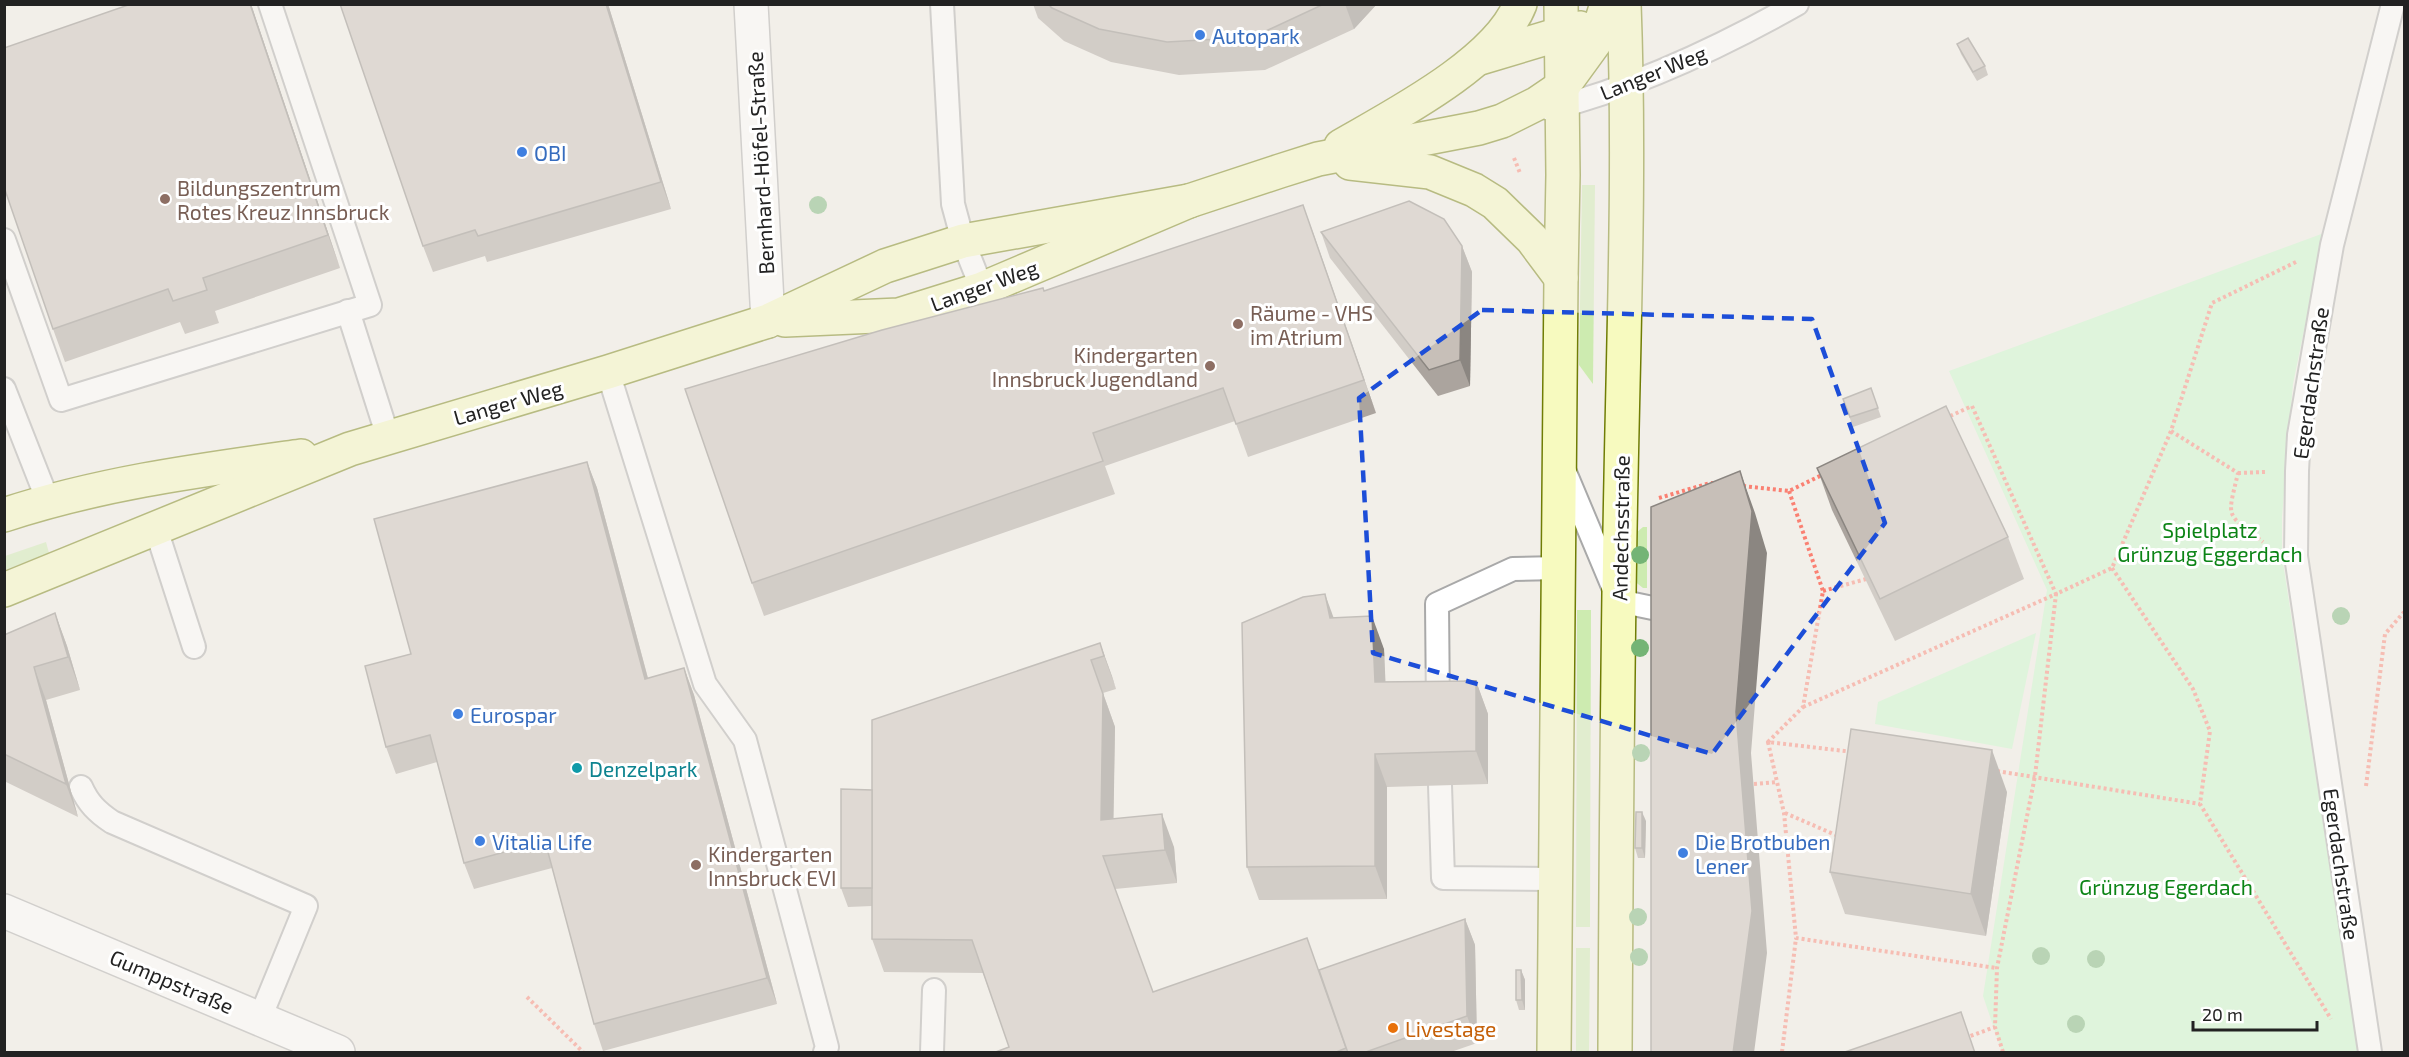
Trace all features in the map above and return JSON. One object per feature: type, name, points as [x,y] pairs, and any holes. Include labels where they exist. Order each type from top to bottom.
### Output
[{"type":"main road","name":"Langer Weg","points":[[1480,58],[1516,16],[1520,4]]},
{"type":"main road","name":"Langer Weg","points":[[768,321],[899,315],[982,289],[1189,201],[1318,159],[1479,128],[1502,121],[1538,103],[1563,96],[1595,42],[1620,9]]},
{"type":"main road","name":"Langer Weg","points":[[1318,159],[1398,113],[1480,58],[1562,19],[1620,9]]},
{"type":"main road","name":"Andechsstraße","points":[[1615,1053],[1627,86],[1620,9]]},
{"type":"main road","points":[[1554,1053],[1562,19]]},
{"type":"main road","points":[[1318,159],[1430,172],[1474,190],[1495,203],[1532,238],[1561,278]]},
{"type":"main road","name":"Langer Weg","points":[[4,590],[350,449],[608,372],[768,321],[885,266],[963,241],[1189,201]]},
{"type":"main road","name":"Langer Weg","points":[[4,515],[48,501],[140,479],[350,449]]},
{"type":"street","name":"Bernhard-Höfel-Straße","points":[[751,5],[768,321]]},
{"type":"street","name":"Gumppstraße","points":[[4,911],[338,1053]]},
{"type":"lane","points":[[4,240],[61,400],[370,305],[270,4]]},
{"type":"lane","points":[[751,5],[756,4]]},
{"type":"lane","points":[[942,4],[953,204],[963,241],[982,289]]},
{"type":"lane","name":"Langer Weg","points":[[1563,96],[1627,86],[1708,50],[1797,4]]},
{"type":"lane","name":"Egerdachstraße","points":[[2370,1053],[2296,556],[2299,435],[2332,245],[2393,4]]},
{"type":"lane","points":[[348,311],[388,437]]},
{"type":"lane","points":[[608,372],[705,684],[745,740],[827,1047],[825,1053]]},
{"type":"lane","points":[[4,389],[48,501]]},
{"type":"lane","points":[[1559,459],[1619,601],[1667,611]]},
{"type":"lane","points":[[156,529],[194,647]]},
{"type":"lane","points":[[1438,714],[1437,604],[1513,569],[1559,568]]},
{"type":"lane","points":[[1440,785],[1443,878],[1556,879]]},
{"type":"lane","points":[[81,787],[87,800],[97,812],[112,822],[306,906],[260,1018]]},
{"type":"lane","points":[[932,1053],[934,990]]},
{"type":"path","points":[[1768,742],[1803,707],[2112,568],[2171,430],[2212,303],[2332,245]]},
{"type":"path","points":[[1940,421],[1972,406],[2056,594],[2035,776],[1996,969],[1995,1027],[2003,1053]]},
{"type":"path","points":[[2171,430],[2238,473],[2229,508],[2233,518],[2265,543],[2296,556]]},
{"type":"path","points":[[1732,485],[1789,491],[1832,471]]},
{"type":"path","points":[[1658,498],[1710,483],[1721,484]]},
{"type":"path","points":[[1789,491],[1823,591],[1803,707]]},
{"type":"path","points":[[2112,568],[2193,690],[2210,731],[2200,804],[2333,1023]]},
{"type":"path","points":[[1823,591],[1866,579]]},
{"type":"path","points":[[2364,796],[2385,634],[2404,612]]},
{"type":"path","points":[[1768,742],[1860,753]]},
{"type":"path","points":[[1768,742],[1784,813],[1796,938],[1782,1053]]},
{"type":"path","points":[[1988,770],[2200,804]]},
{"type":"path","points":[[1754,784],[1777,782]]},
{"type":"path","points":[[1784,813],[1845,839]]},
{"type":"path","points":[[1796,938],[1996,969]]},
{"type":"path","points":[[526,998],[583,1053]]},
{"type":"path","points":[[1964,1038],[1995,1027]]},
{"type":"highlighted area","points":[[1482,310],[1812,319],[1885,523],[1712,754],[1373,653],[1359,398]]},
{"type":"green space","points":[[1582,185],[1595,185],[1593,384],[1579,365]]},
{"type":"green space","name":"Grünzug Egerdach","points":[[2324,233],[2293,384],[2282,517],[2282,556],[2358,1052],[2002,1052],[1983,996],[2047,590],[1949,371]]},
{"type":"green space","points":[[1643,527],[1647,527],[1647,588],[1643,588],[1633,580],[1631,537]]},
{"type":"green space","points":[[46,542],[49,553],[5,570],[5,556]]},
{"type":"green space","points":[[1577,610],[1591,610],[1590,927],[1576,927]]},
{"type":"green space","points":[[2036,633],[2012,749],[1875,724],[1878,702]]},
{"type":"green space","points":[[1576,948],[1590,948],[1589,1052],[1576,1052]]},
{"type":"building","points":[[131,4],[250,4],[328,235],[203,278],[207,290],[173,301],[168,289],[53,329],[4,187],[4,48]]},
{"type":"building","name":"OBI","points":[[340,4],[606,4],[661,182],[478,236],[475,230],[423,246]]},
{"type":"building","points":[[1048,4],[1324,4],[1253,37],[1167,42],[1099,29],[1052,8]]},
{"type":"building","points":[[1968,38],[1985,66],[1973,72],[1957,44]]},
{"type":"building","points":[[1409,201],[1444,219],[1462,246],[1460,360],[1429,370],[1321,232]]},
{"type":"building","points":[[1303,205],[1364,380],[1236,424],[1223,388],[1093,433],[1103,461],[752,583],[685,389],[882,330],[1043,288],[1044,291]]},
{"type":"building","points":[[1871,388],[1878,408],[1850,417],[1843,399]]},
{"type":"building","points":[[1946,406],[2008,537],[1880,599],[1817,468]]},
{"type":"building","name":"Denzelpark","points":[[587,462],[645,679],[684,668],[767,978],[594,1024],[545,841],[464,863],[430,735],[386,747],[365,666],[411,654],[374,519]]},
{"type":"building","points":[[1740,471],[1752,511],[1736,712],[1752,911],[1733,1053],[1651,1053],[1651,507]]},
{"type":"building","points":[[1325,594],[1330,618],[1372,616],[1375,682],[1476,681],[1476,751],[1375,754],[1375,866],[1247,867],[1242,623],[1303,597]]},
{"type":"building","points":[[55,613],[68,657],[34,667],[66,784],[4,754],[4,635]]},
{"type":"building","points":[[1100,643],[1104,656],[1091,660],[1103,694],[1101,820],[1162,814],[1165,850],[1103,856],[1153,992],[1307,938],[1346,1048],[1334,1053],[993,1053],[1009,1047],[972,940],[872,939],[872,720]]},
{"type":"building","points":[[1851,729],[1992,750],[1971,894],[1830,872]]},
{"type":"building","points":[[841,789],[872,790],[872,888],[841,888]]},
{"type":"building","points":[[1636,812],[1642,812],[1642,848],[1635,848]]},
{"type":"building","points":[[1465,919],[1467,1016],[1363,1053],[1348,1053],[1319,970]]},
{"type":"building","points":[[1516,970],[1521,970],[1522,1000],[1516,1000]]},
{"type":"building","points":[[1961,1012],[1975,1053],[1842,1053]]},
{"type":"place","name":"Autopark","points":[[1200,35]]},
{"type":"place","name":"OBI","points":[[522,152]]},
{"type":"place","name":"Bildungszentrum Rotes Kreuz Innsbruck","points":[[165,199]]},
{"type":"place","name":"Räume - VHS im Atrium","points":[[1238,324]]},
{"type":"place","name":"Kindergarten Innsbruck Jugendland","points":[[1210,366]]},
{"type":"place","name":"Eurospar","points":[[458,714]]},
{"type":"place","name":"Denzelpark","points":[[577,768]]},
{"type":"place","name":"Vitalia Life","points":[[480,841]]},
{"type":"place","name":"Die Brotbuben Lener","points":[[1683,853]]},
{"type":"place","name":"Kindergarten Innsbruck EVI","points":[[696,865]]},
{"type":"place","name":"Livestage","points":[[1393,1028]]},
{"type":"park label","name":"Spielplatz Grünzug Eggerdach","points":[[2210,541]]}]
